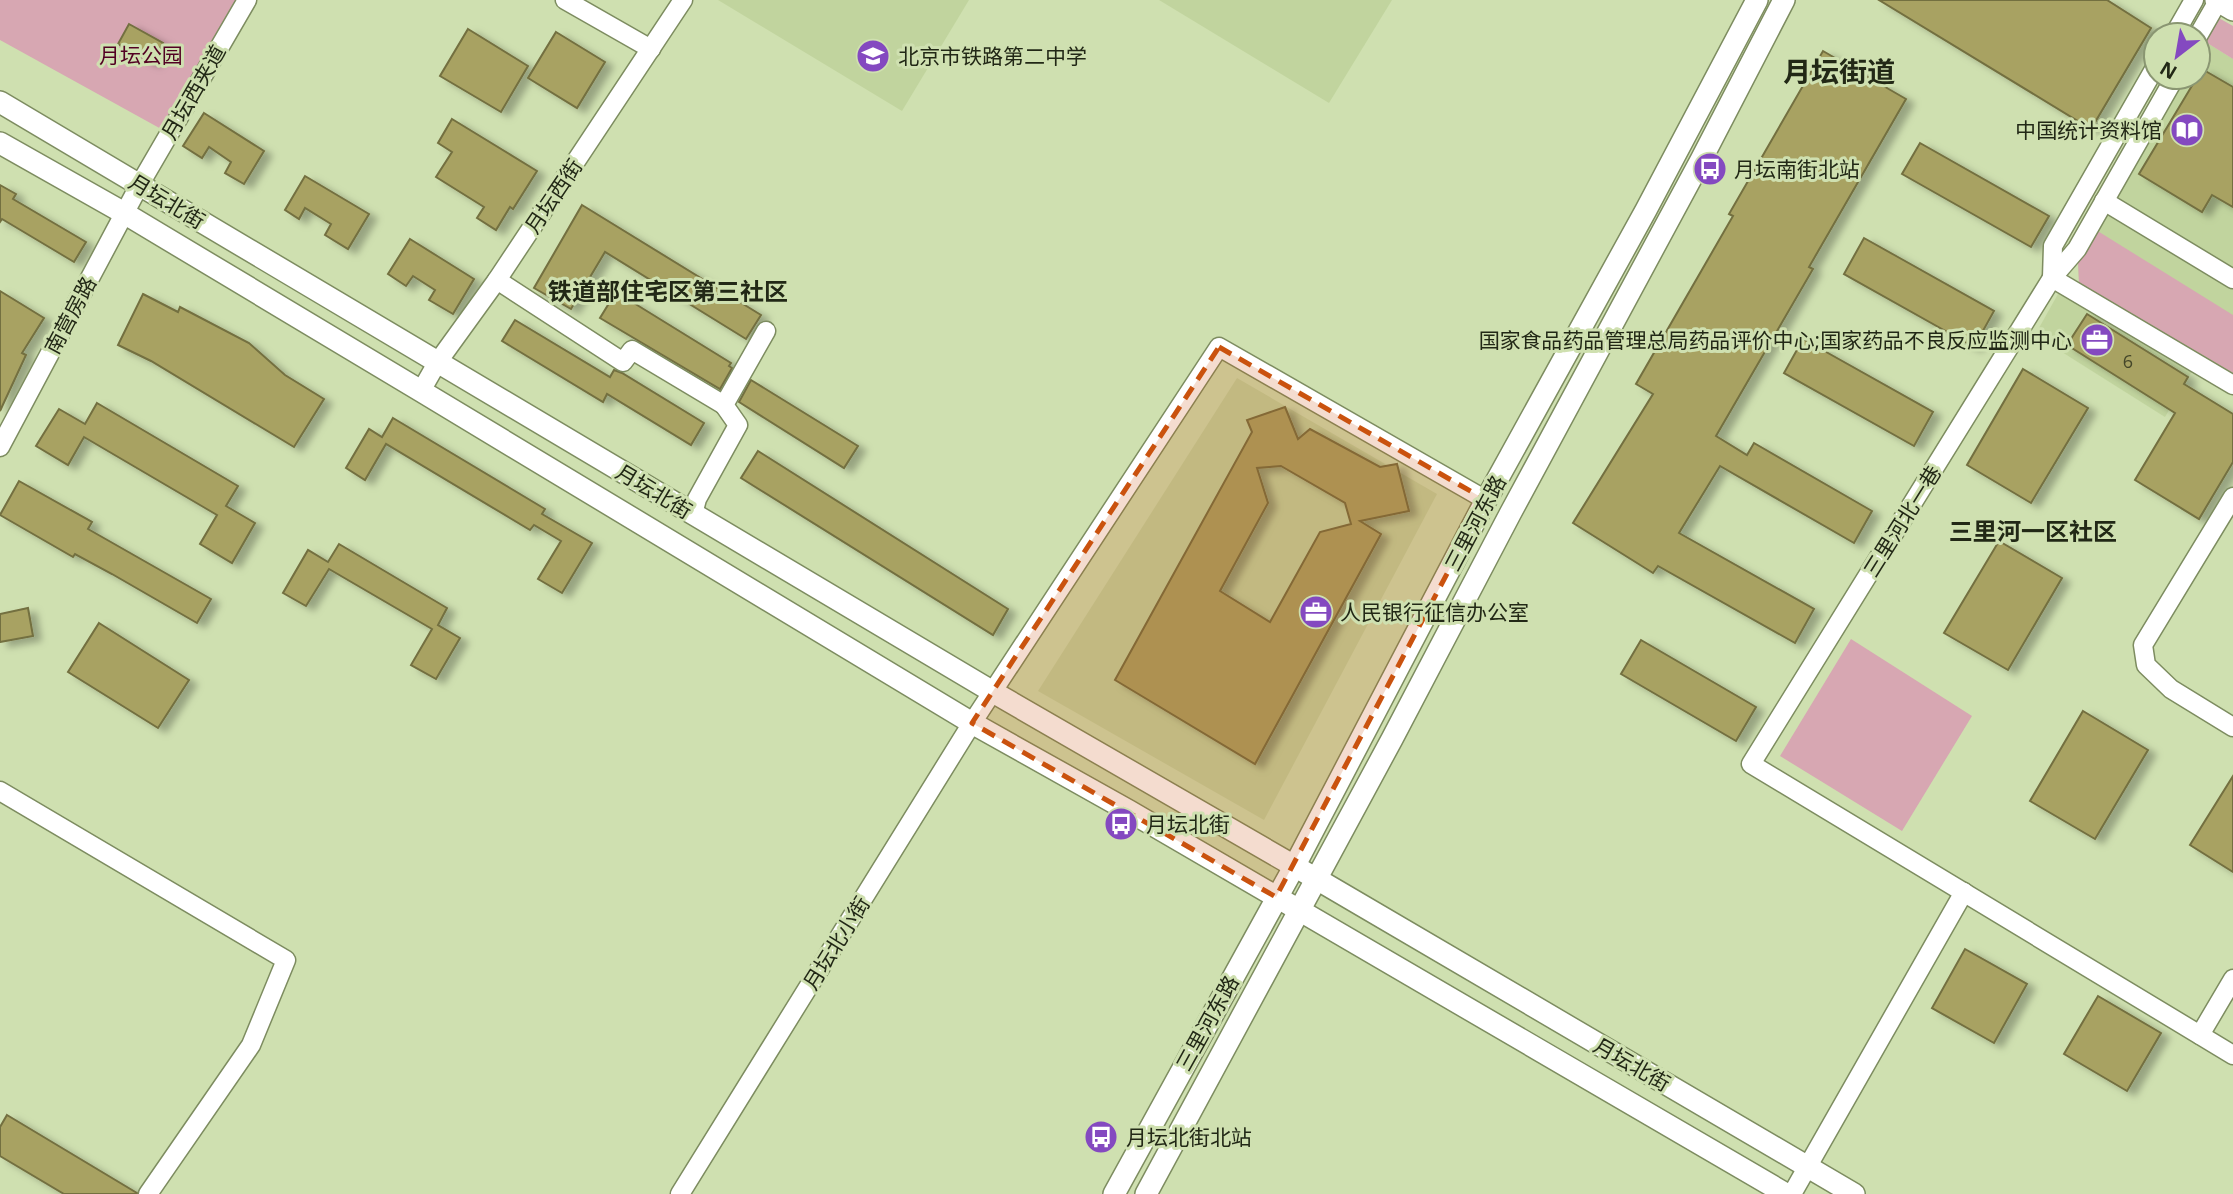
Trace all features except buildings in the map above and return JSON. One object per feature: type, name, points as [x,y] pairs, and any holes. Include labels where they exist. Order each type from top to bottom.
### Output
[{"type":"main road","name":"三里河东路","points":[[1114,1194],[1294,867],[1486,500],[1646,211],[1757,0]]},
{"type":"main road","name":"三里河东路","points":[[1146,1194],[1392,739],[1784,0]]},
{"type":"main road","name":"月坛北街","points":[[0,102],[993,692],[1854,1194]]},
{"type":"main road","name":"月坛北街","points":[[0,142],[124,213],[972,723],[1786,1194]]},
{"type":"street","name":"月坛西夹道","points":[[139,184],[247,0]]},
{"type":"street","points":[[565,0],[651,49]]},
{"type":"street","name":"月坛西街","points":[[421,391],[437,363],[497,281],[683,0]]},
{"type":"street","points":[[2182,21],[2194,0]]},
{"type":"street","points":[[2209,21],[2222,4]]},
{"type":"street","name":"三里河北一巷","points":[[2052,278],[2053,246],[2142,90]]},
{"type":"street","name":"三里河北一巷","points":[[1964,892],[1751,764],[2052,278],[2077,249],[2167,91]]},
{"type":"street","name":"南营房路","points":[[0,447],[139,184]]},
{"type":"street","points":[[2104,201],[2233,279]]},
{"type":"street","points":[[2052,278],[2233,386]]},
{"type":"street","points":[[497,281],[624,362],[632,350],[724,405],[738,425],[697,499],[693,514]]},
{"type":"street","points":[[724,405],[766,331]]},
{"type":"street","name":"月坛北小街","points":[[680,1194],[972,723],[1219,346],[1486,500]]},
{"type":"street","points":[[2233,497],[2143,645],[2146,665],[2171,689],[2233,727]]},
{"type":"street","points":[[0,791],[286,960],[251,1045],[148,1194]]},
{"type":"street","points":[[1792,1194],[1964,892],[2233,1055]]},
{"type":"street","points":[[2200,1035],[2233,979]]},
{"type":"highlighted area","points":[[1219,347],[1486,500],[1276,897],[972,723]]},
{"type":"shaded area","name":"北京市铁路第二中学","points":[[718,0],[969,0],[902,111]]},
{"type":"shaded area","points":[[1159,0],[1392,0],[1329,103]]},
{"type":"shaded area","points":[[2212,46],[2233,59],[2233,373],[2079,283],[2078,261],[2175,91],[2212,91]]},
{"type":"shaded area","points":[[2063,291],[2192,371],[2165,417],[2035,335],[2058,294]]},
{"type":"shaded area","points":[[1237,378],[1437,494],[1264,820],[1038,691]]},
{"type":"green space","name":"月坛公园","points":[[0,0],[236,0],[163,130],[0,40]]},
{"type":"green space","points":[[2217,17],[2233,26],[2233,59],[2212,46],[2212,26]]},
{"type":"green space","points":[[2096,230],[2233,315],[2233,373],[2079,283],[2078,261]]},
{"type":"green space","points":[[1851,639],[1972,716],[1902,831],[1780,756]]},
{"type":"place","name":"北京市铁路第二中学","points":[[873,56]]},
{"type":"place","name":"中国统计资料馆","points":[[2187,130]]},
{"type":"place","name":"月坛南街北站","points":[[1710,169]]},
{"type":"place","name":"国家食品药品管理总局药品评价中心;国家药品不良反应监测中心","points":[[2097,340]]},
{"type":"place","name":"人民银行征信办公室","points":[[1316,612]]},
{"type":"place","name":"月坛北街","points":[[1121,824]]},
{"type":"place","name":"月坛北街北站","points":[[1101,1137]]},
{"type":"district","name":"月坛街道","points":[[1839,71]]},
{"type":"district","name":"铁道部住宅区第三社区","points":[[668,290]]},
{"type":"district","name":"三里河一区社区","points":[[2033,530]]}]
